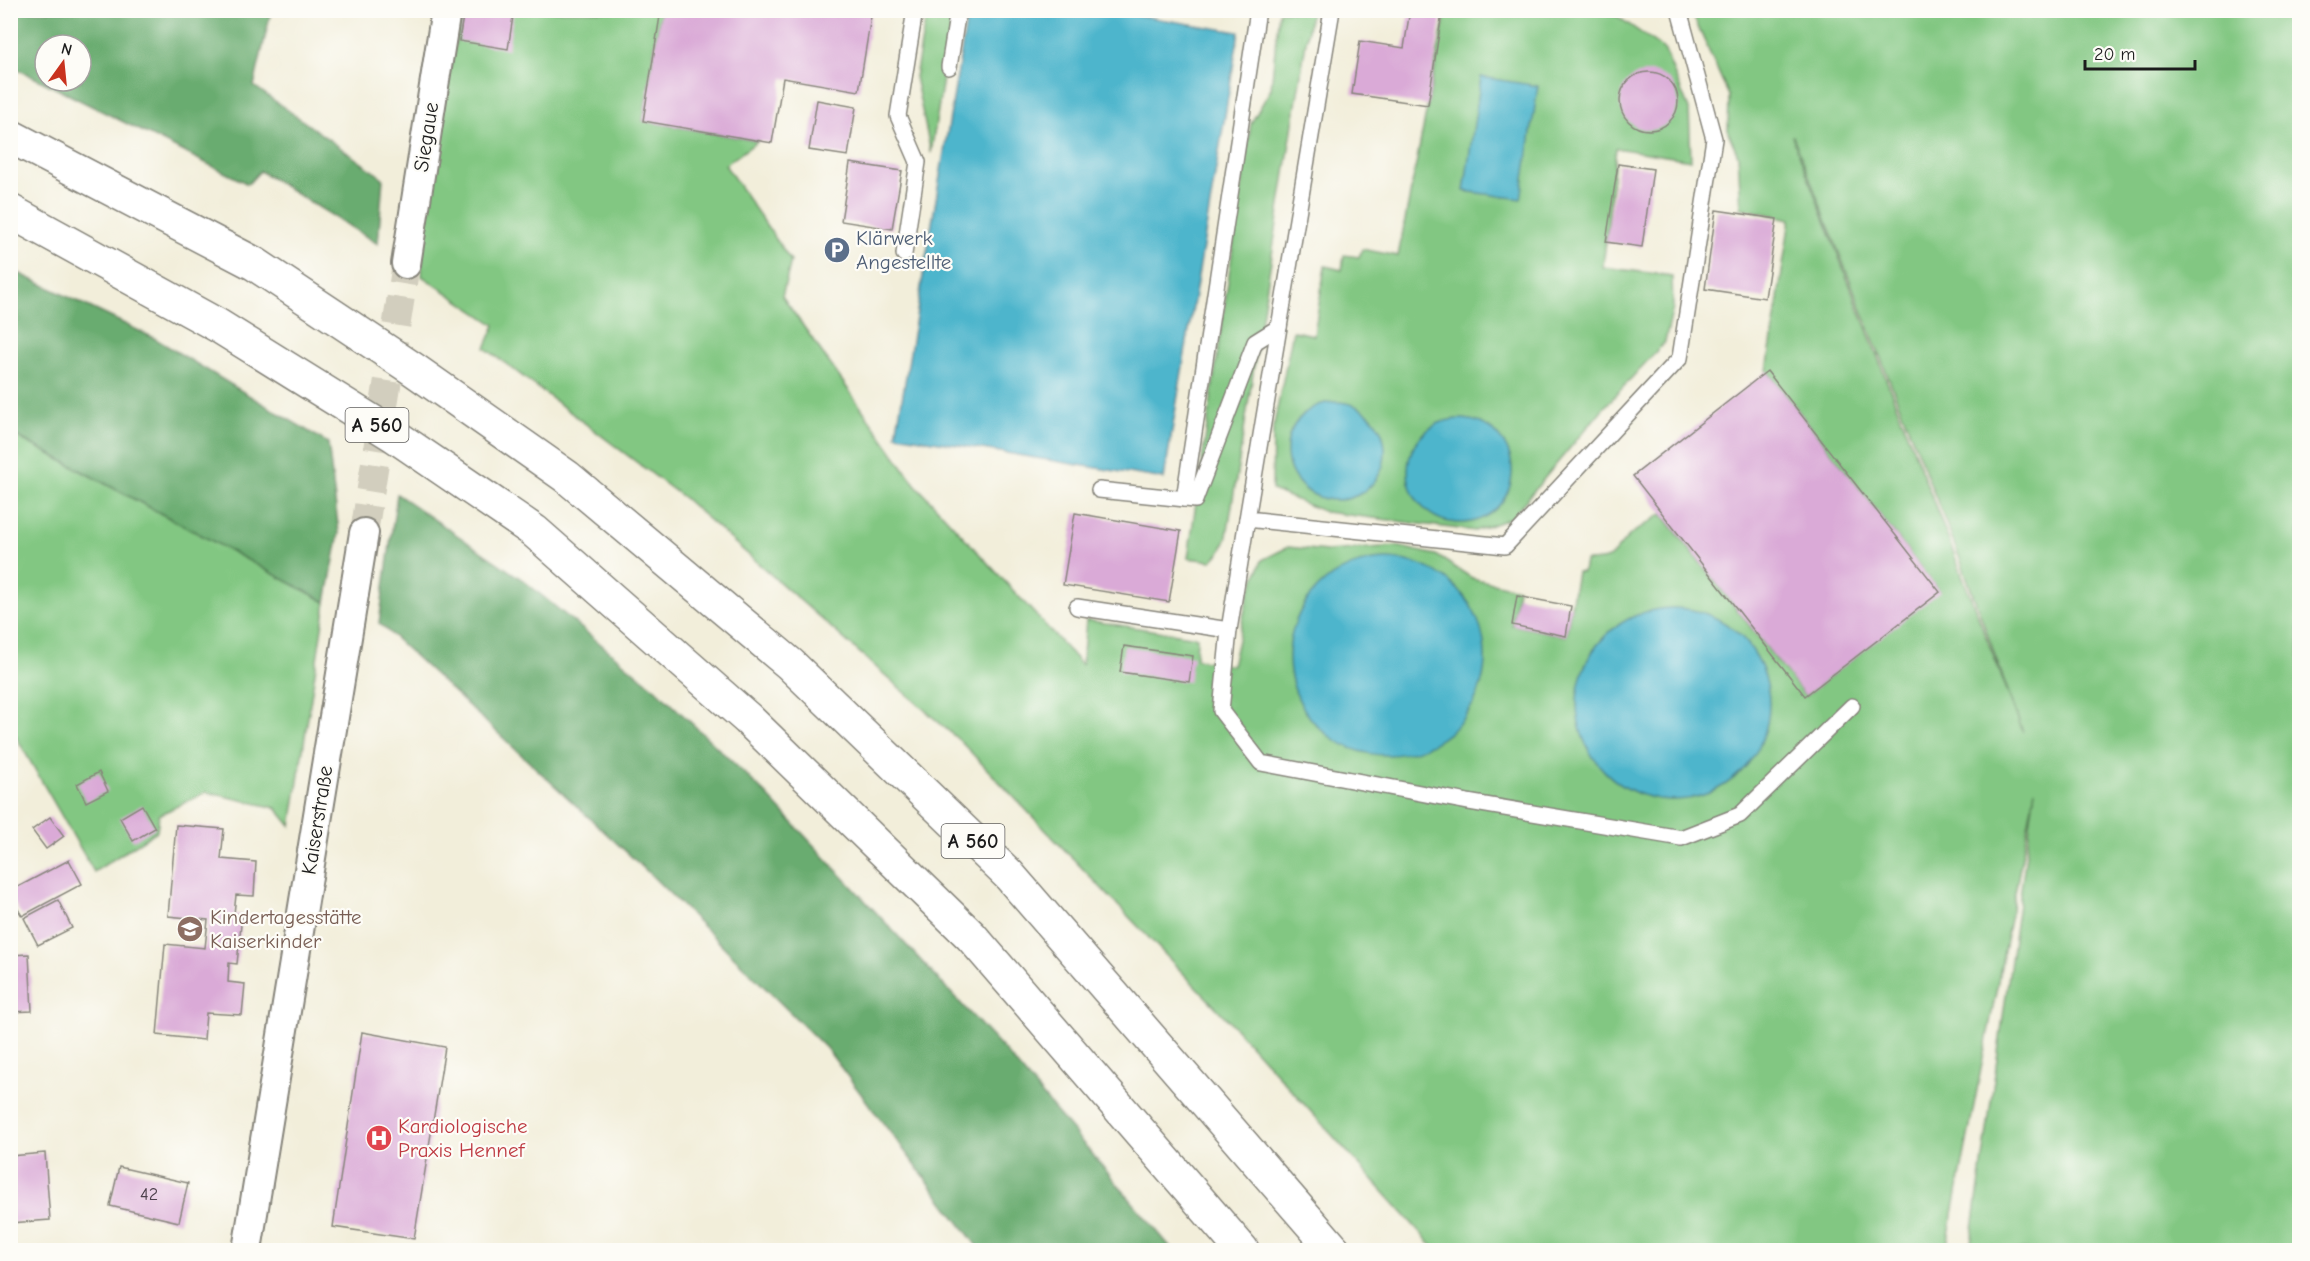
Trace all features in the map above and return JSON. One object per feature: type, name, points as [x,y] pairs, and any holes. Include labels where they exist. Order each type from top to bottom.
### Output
[{"type":"highway","name":"A 560","points":[[10,136],[255,264],[413,369],[567,477],[782,657],[1009,875],[1334,1251]]},
{"type":"highway","name":"A 560","points":[[10,211],[217,325],[392,434],[534,531],[748,718],[971,936],[1242,1251]]},
{"type":"street","name":"Siegaue","points":[[406,264],[446,10]]},
{"type":"street","name":"Kaiserstraße","points":[[247,1251],[364,532]]},
{"type":"lane","points":[[904,254],[918,162],[898,116],[915,10]]},
{"type":"lane","points":[[949,67],[958,10]]},
{"type":"lane","points":[[1184,499],[1258,10]]},
{"type":"lane","points":[[1332,10],[1229,630],[1221,711],[1261,763],[1468,802],[1681,838],[1740,815],[1852,706]]},
{"type":"lane","points":[[1247,519],[1505,546],[1680,358],[1714,139],[1679,10]]},
{"type":"lane","points":[[1099,490],[1195,500],[1255,342],[1279,327]]},
{"type":"lane","points":[[1077,607],[1229,630]]},
{"type":"green space","points":[[1577,10],[1617,16],[1664,49],[1689,109],[1691,160],[1616,148],[1603,267],[1672,276],[1673,308],[1665,342],[1601,411],[1511,518],[1475,531],[1325,512],[1272,490],[1273,429],[1293,331],[1314,335],[1325,266],[1342,270],[1344,255],[1359,257],[1362,249],[1398,256],[1446,11]]},
{"type":"green space","points":[[10,11],[271,11],[254,86],[383,178],[378,244],[260,171],[248,184],[65,93],[93,93],[93,33],[33,33],[33,77],[11,66]]},
{"type":"green space","points":[[461,11],[661,11],[643,121],[758,141],[725,165],[791,261],[782,296],[915,484],[1082,665],[1086,620],[1197,637],[1196,659],[1232,666],[1248,596],[1262,560],[1288,547],[1327,551],[1396,546],[1436,555],[1472,578],[1518,589],[1512,625],[1566,636],[1577,572],[1583,572],[1585,561],[1609,558],[1630,535],[1662,514],[1805,696],[1939,591],[1767,371],[1790,219],[1741,208],[1738,155],[1728,132],[1729,96],[1691,11],[2299,11],[2299,1250],[1970,1250],[2035,790],[1946,1250],[1436,1250],[1227,1019],[961,742],[684,498],[485,348],[495,325],[422,276],[423,214]],"holes":[[[1792,136],[1793,136],[1960,559],[2023,732]]]},
{"type":"green space","points":[[927,11],[954,11],[931,153],[915,77]]},
{"type":"green space","points":[[1279,11],[1311,11],[1227,536],[1222,550],[1212,561],[1188,558],[1251,123],[1271,89]]},
{"type":"green space","points":[[10,269],[154,338],[328,443],[339,533],[326,602],[11,433]]},
{"type":"green space","points":[[10,433],[326,602],[291,826],[276,808],[206,792],[159,815],[157,831],[94,872],[11,728]]},
{"type":"green space","points":[[397,494],[523,580],[659,692],[766,794],[1005,1051],[1173,1250],[980,1250],[826,1048],[650,874],[379,623]]},
{"type":"water","points":[[968,11],[1112,11],[1239,32],[1164,479],[896,435]]},
{"type":"water","points":[[1481,77],[1538,86],[1521,199],[1464,191]]},
{"type":"water","points":[[1336,402],[1355,405],[1371,416],[1382,432],[1385,451],[1382,470],[1371,486],[1355,497],[1336,500],[1317,497],[1301,486],[1290,470],[1287,451],[1290,432],[1301,416],[1317,405]]},
{"type":"water","points":[[1460,419],[1480,423],[1489,428],[1503,442],[1508,451],[1512,471],[1508,491],[1503,500],[1489,514],[1480,519],[1460,523],[1440,519],[1431,514],[1417,500],[1412,491],[1408,471],[1412,451],[1417,442],[1431,428],[1440,423]]},
{"type":"water","points":[[1377,559],[1397,559],[1433,570],[1463,595],[1478,619],[1485,647],[1485,667],[1478,695],[1463,719],[1449,733],[1425,748],[1397,755],[1377,755],[1341,744],[1311,719],[1296,695],[1289,667],[1289,647],[1300,611],[1325,581],[1349,566]]},
{"type":"water","points":[[1664,608],[1682,608],[1710,615],[1727,624],[1741,636],[1753,650],[1762,667],[1769,704],[1762,741],[1753,758],[1741,772],[1727,784],[1710,793],[1682,800],[1664,800],[1636,793],[1619,784],[1593,758],[1581,732],[1577,713],[1577,695],[1584,667],[1593,650],[1619,624],[1645,612]]},
{"type":"building","points":[[464,10],[514,10],[508,49],[459,41]]},
{"type":"building","points":[[661,10],[872,10],[859,91],[783,78],[772,143],[643,121]]},
{"type":"building","points":[[1410,10],[1442,13],[1428,105],[1352,94],[1360,41],[1404,48]]},
{"type":"building","points":[[1643,72],[1655,72],[1670,80],[1678,95],[1678,107],[1670,122],[1655,130],[1643,130],[1628,122],[1620,107],[1620,95],[1628,80]]},
{"type":"building","points":[[817,100],[856,107],[848,156],[809,150]]},
{"type":"building","points":[[850,163],[902,171],[892,229],[841,221]]},
{"type":"building","points":[[1618,164],[1653,169],[1642,247],[1606,242]]},
{"type":"building","points":[[1716,210],[1777,219],[1765,298],[1705,289]]},
{"type":"building","points":[[1767,371],[1940,592],[1805,696],[1633,476]]},
{"type":"building","points":[[1075,513],[1181,531],[1169,602],[1063,585]]},
{"type":"building","points":[[1517,596],[1571,606],[1566,636],[1512,625]]},
{"type":"building","points":[[1124,646],[1193,656],[1189,682],[1120,672]]},
{"type":"building","points":[[99,772],[108,791],[86,802],[77,784]]},
{"type":"building","points":[[142,805],[155,828],[133,841],[120,818]]},
{"type":"building","points":[[50,817],[64,836],[46,849],[32,830]]},
{"type":"building","points":[[176,825],[224,829],[221,859],[256,862],[254,896],[236,895],[234,914],[242,915],[237,964],[229,963],[228,982],[245,984],[242,1015],[206,1013],[204,1040],[157,1035],[165,944],[205,948],[208,920],[168,916]]},
{"type":"building","points":[[69,860],[82,884],[22,916],[10,896],[10,891]]},
{"type":"building","points":[[58,900],[72,928],[38,945],[24,918]]},
{"type":"building","points":[[29,954],[32,1011],[10,1012],[10,955]]},
{"type":"building","points":[[362,1032],[445,1047],[414,1239],[333,1227]]},
{"type":"building","points":[[45,1153],[50,1220],[10,1223],[10,1156]]},
{"type":"building","points":[[119,1167],[188,1183],[179,1222],[110,1206]]},
{"type":"tunnel","points":[[364,533],[406,264]]},
{"type":"place","name":"Klärwerk Angestellte","points":[[837,250]]},
{"type":"place","name":"Kindertagesstätte Kaiserkinder","points":[[190,929]]},
{"type":"place","name":"Kardiologische Praxis Hennef","points":[[379,1138]]}]
